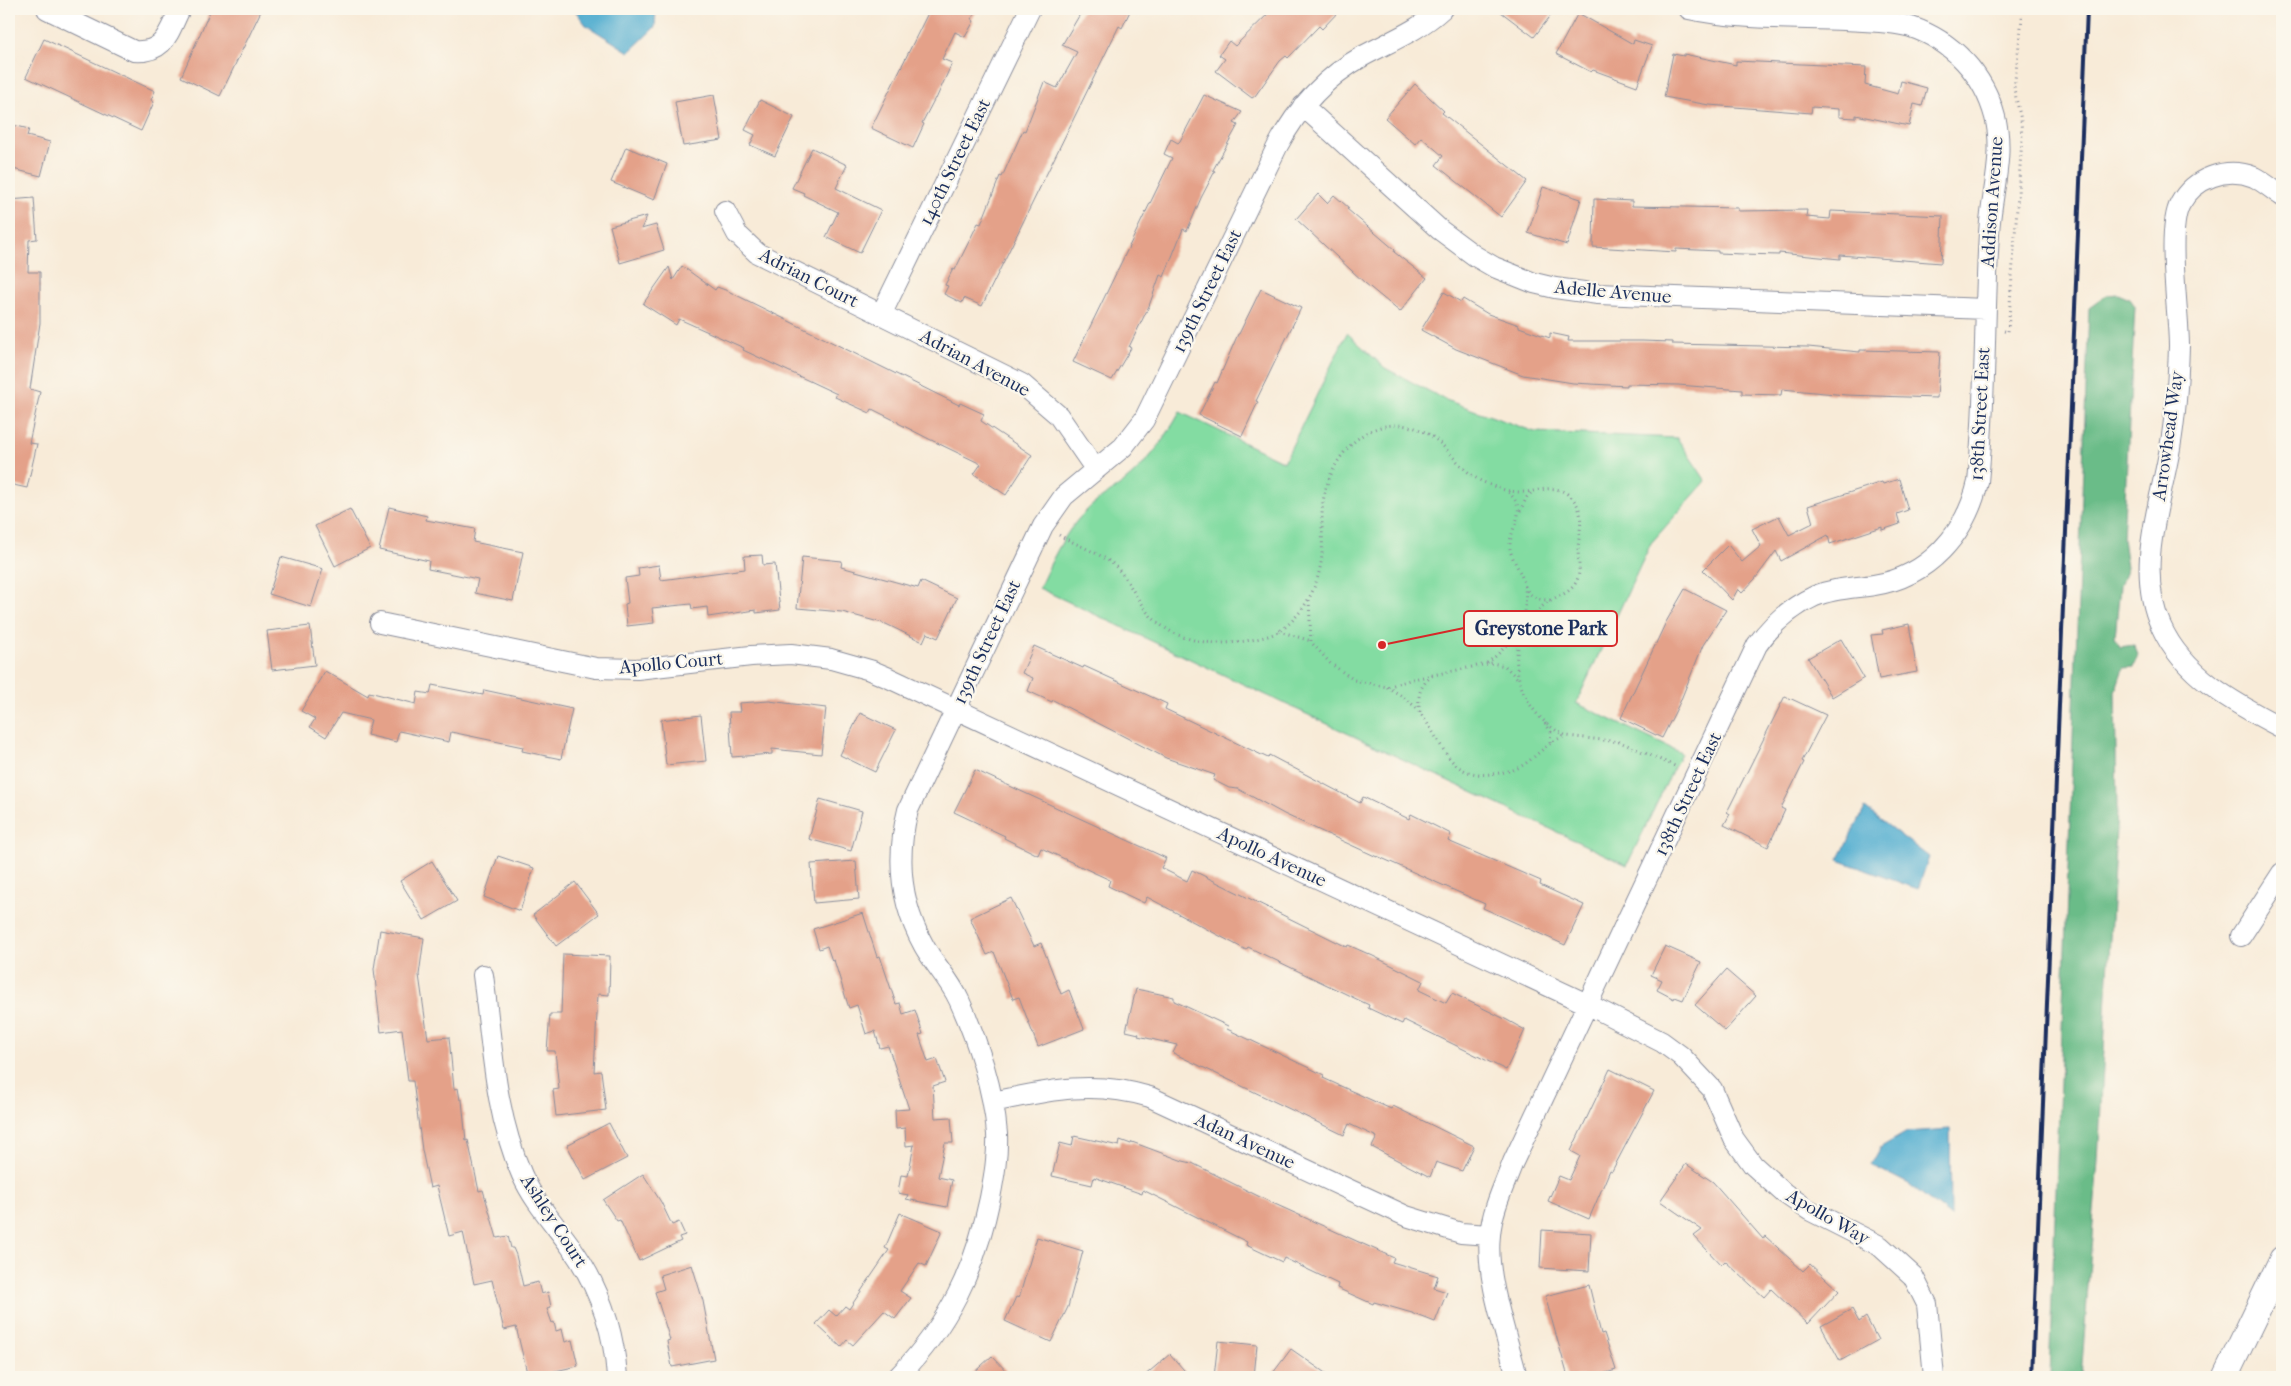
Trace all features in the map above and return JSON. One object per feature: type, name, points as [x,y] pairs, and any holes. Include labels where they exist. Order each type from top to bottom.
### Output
[{"type":"street","points":[[46,9],[134,51],[149,52],[163,43],[180,9]]},
{"type":"street","name":"140th Street East","points":[[881,315],[1030,9]]},
{"type":"street","name":"139th Street East","points":[[898,1377],[919,1355],[946,1317],[968,1274],[983,1230],[995,1172],[997,1136],[993,1102],[969,1023],[958,997],[924,946],[910,917],[903,886],[900,857],[902,833],[908,810],[1043,526],[1064,496],[1123,447],[1144,420],[1277,147],[1303,106],[1347,66],[1402,37],[1442,9]]},
{"type":"street","name":"Addison Avenue","points":[[1690,9],[1744,16],[1895,24],[1911,27],[1941,41],[1965,62],[1976,74],[1988,96],[1998,135],[1997,168],[1990,225],[1986,310]]},
{"type":"street","name":"Adelle Avenue","points":[[1303,106],[1457,244],[1494,267],[1534,283],[1554,288],[1598,294],[1986,310]]},
{"type":"street","name":"Arrowhead Way","points":[[2282,196],[2253,177],[2244,174],[2224,173],[2206,179],[2190,190],[2175,214],[2173,234],[2178,311],[2178,380],[2170,448],[2149,562],[2151,594],[2155,610],[2160,626],[2177,654],[2208,683],[2239,704],[2282,728]]},
{"type":"street","name":"Adrian Court","points":[[725,211],[738,234],[757,254],[881,315]]},
{"type":"street","name":"138th Street East","points":[[1517,1377],[1491,1266],[1490,1236],[1495,1208],[1513,1162],[1758,645],[1766,633],[1788,612],[1815,596],[1844,588],[1889,582],[1918,569],[1943,550],[1962,526],[1974,498],[1978,482],[1986,310]]},
{"type":"street","name":"Adrian Avenue","points":[[881,315],[1009,376],[1029,389],[1058,415],[1096,470]]},
{"type":"street","name":"Apollo Court","points":[[380,623],[576,664],[609,669],[657,668],[771,654],[812,656],[832,659],[870,670],[955,709]]},
{"type":"street","name":"Apollo Avenue","points":[[955,709],[1589,1005]]},
{"type":"street","points":[[2241,936],[2282,873]]},
{"type":"street","name":"Ashley Court","points":[[484,974],[500,1099],[508,1139],[524,1178],[534,1196],[571,1246],[592,1282],[608,1322],[613,1343],[617,1377]]},
{"type":"street","name":"Apollo Way","points":[[1589,1005],[1662,1042],[1681,1056],[1712,1089],[1734,1139],[1753,1164],[1784,1193],[1809,1210],[1880,1246],[1913,1276],[1927,1304],[1934,1377]]},
{"type":"street","name":"Adan Avenue","points":[[993,1102],[1070,1087],[1102,1086],[1127,1090],[1150,1097],[1406,1216],[1461,1233],[1490,1236]]},
{"type":"street","points":[[2224,1377],[2282,1259]]},
{"type":"path","points":[[1043,526],[1112,563],[1149,615],[1166,628],[1201,643],[1234,643],[1262,638],[1279,631],[1299,612],[1309,599],[1320,568],[1325,490],[1343,453],[1362,435],[1376,428],[1393,425],[1422,429],[1438,440],[1473,477],[1507,490],[1533,491],[1552,488],[1566,493],[1576,503],[1582,517],[1577,581],[1568,592],[1551,600],[1534,616],[1521,634],[1517,655],[1518,680]]},
{"type":"path","points":[[1507,490],[1516,502],[1519,514]]},
{"type":"path","points":[[1533,491],[1527,497],[1519,514],[1510,546],[1527,592],[1536,598],[1551,600]]},
{"type":"path","points":[[1485,664],[1506,646],[1517,632],[1524,608],[1524,584]]},
{"type":"path","points":[[1309,599],[1311,642]]},
{"type":"path","points":[[1279,631],[1300,636],[1311,642],[1330,663],[1346,676],[1360,682],[1387,687],[1402,695],[1420,713],[1451,761],[1464,770],[1474,773],[1492,774],[1518,768],[1550,742],[1567,736],[1620,742],[1677,767]]},
{"type":"path","points":[[1517,632],[1521,634]]},
{"type":"path","points":[[1387,687],[1485,664],[1495,663],[1505,666],[1518,680],[1525,696],[1544,720],[1551,732],[1550,742]]},
{"type":"path","points":[[1420,713],[1419,693],[1425,682],[1433,675]]},
{"type":"path","points":[[1544,720],[1567,736]]},
{"type":"green space","points":[[2118,294],[2130,299],[2135,306],[2123,538],[2127,568],[2120,586],[2115,637],[2120,647],[2134,645],[2138,655],[2133,667],[2123,668],[2115,692],[2117,810],[2098,1160],[2081,1377],[2049,1377],[2089,308],[2107,295]]},
{"type":"green space","points":[[1347,333],[1385,368],[1446,400],[1535,432],[1677,438],[1706,481],[1651,543],[1576,703],[1681,753],[1627,865],[1039,588],[1058,548],[1077,521],[1093,505],[1123,483],[1148,459],[1180,412],[1284,462]]},
{"type":"water","points":[[574,9],[656,9],[655,27],[629,52],[586,25]]},
{"type":"water","points":[[1865,808],[1929,857],[1918,889],[1838,860]]},
{"type":"water","points":[[1950,1129],[1951,1217],[1909,1184],[1871,1165],[1881,1147],[1907,1132]]},
{"type":"building","points":[[211,9],[262,9],[220,96],[181,77]]},
{"type":"building","points":[[930,9],[979,9],[971,19],[974,21],[965,37],[955,32],[942,59],[952,63],[936,99],[922,123],[924,124],[913,148],[871,128]]},
{"type":"building","points":[[1083,9],[1131,9],[1122,28],[1119,26],[982,306],[964,298],[962,303],[944,294],[948,286],[945,285],[953,269],[955,270],[978,223],[981,224],[1000,176],[1002,177],[1023,130],[1025,131],[1044,82],[1057,88],[1077,52],[1062,45]]},
{"type":"building","points":[[1273,9],[1341,9],[1322,29],[1319,26],[1288,58],[1286,56],[1280,61],[1252,98],[1216,71],[1225,59],[1219,55],[1229,41],[1235,46]]},
{"type":"building","points":[[1497,9],[1556,9],[1534,37]]},
{"type":"building","points":[[1578,13],[1633,44],[1634,40],[1652,46],[1637,86],[1593,70],[1591,72],[1556,54]]},
{"type":"building","points":[[44,39],[155,91],[151,100],[154,102],[141,131],[26,77]]},
{"type":"building","points":[[1673,54],[1684,56],[1684,54],[1736,65],[1736,61],[1866,67],[1865,85],[1898,94],[1901,81],[1927,88],[1922,106],[1914,104],[1909,126],[1856,115],[1856,118],[1839,117],[1839,109],[1812,107],[1811,113],[1709,105],[1664,97]]},
{"type":"building","points":[[1415,84],[1444,111],[1442,113],[1527,181],[1501,217],[1436,165],[1443,156],[1421,137],[1415,144],[1385,118]]},
{"type":"building","points":[[714,95],[722,140],[683,146],[675,102]]},
{"type":"building","points":[[1204,95],[1242,112],[1234,123],[1238,125],[1213,170],[1215,171],[1187,231],[1183,229],[1164,277],[1160,275],[1149,306],[1129,347],[1131,348],[1112,380],[1073,362],[1172,158],[1164,154],[1171,139],[1178,143],[1180,141]]},
{"type":"building","points":[[760,100],[794,117],[775,156],[750,145],[755,135],[745,130]]},
{"type":"building","points":[[9,124],[29,129],[27,136],[50,142],[41,176],[9,168],[13,154],[9,153]]},
{"type":"building","points":[[626,147],[667,164],[654,200],[611,182]]},
{"type":"building","points":[[812,148],[847,165],[836,188],[881,210],[860,253],[826,237],[838,212],[792,188]]},
{"type":"building","points":[[1543,187],[1581,199],[1567,245],[1528,233]]},
{"type":"building","points":[[1318,194],[1327,203],[1334,195],[1349,208],[1347,209],[1395,250],[1394,252],[1427,278],[1400,312],[1365,283],[1296,219]]},
{"type":"building","points":[[34,198],[37,239],[29,240],[28,272],[40,272],[40,323],[30,389],[40,392],[29,443],[37,444],[27,488],[9,484],[9,200]]},
{"type":"building","points":[[1594,199],[1632,201],[1632,206],[1738,208],[1738,211],[1807,210],[1806,217],[1830,219],[1831,211],[1943,216],[1941,263],[1840,255],[1840,259],[1779,253],[1779,255],[1743,254],[1676,249],[1676,252],[1593,247]]},
{"type":"building","points":[[647,216],[641,229],[656,225],[664,250],[620,263],[610,226]]},
{"type":"building","points":[[682,266],[715,290],[717,287],[728,291],[959,405],[960,403],[984,414],[981,421],[1032,455],[1006,495],[974,474],[981,464],[872,409],[870,413],[835,397],[837,394],[743,350],[744,348],[679,319],[676,325],[643,304],[669,267],[673,280]]},
{"type":"building","points":[[1261,289],[1301,308],[1256,401],[1258,402],[1242,436],[1199,415],[1215,382],[1217,383],[1238,334]]},
{"type":"building","points":[[1444,292],[1461,302],[1463,299],[1488,314],[1519,325],[1519,327],[1550,338],[1550,333],[1569,337],[1568,341],[1642,341],[1672,342],[1672,344],[1808,347],[1860,352],[1860,350],[1940,352],[1937,398],[1846,395],[1782,389],[1781,395],[1742,394],[1742,390],[1678,385],[1627,384],[1627,386],[1573,383],[1523,375],[1456,349],[1421,330]]},
{"type":"building","points":[[1899,479],[1908,510],[1897,514],[1900,524],[1882,530],[1882,527],[1830,544],[1828,535],[1781,561],[1776,551],[1755,579],[1742,593],[1738,589],[1732,600],[1703,570],[1728,545],[1742,562],[1761,546],[1752,529],[1779,516],[1789,535],[1813,523],[1808,506],[1882,482],[1883,484]]},
{"type":"building","points":[[389,507],[427,516],[426,520],[475,529],[473,542],[523,552],[513,601],[475,593],[478,579],[428,569],[429,561],[379,550]]},
{"type":"building","points":[[350,509],[370,548],[335,566],[315,526]]},
{"type":"building","points":[[762,555],[763,565],[775,564],[780,610],[756,613],[756,610],[708,617],[707,607],[692,609],[691,604],[652,608],[654,623],[627,626],[625,604],[628,603],[625,578],[639,576],[638,568],[659,565],[661,580],[745,569],[744,556]]},
{"type":"building","points":[[281,557],[323,569],[311,607],[269,594]]},
{"type":"building","points":[[802,557],[842,561],[841,567],[918,588],[921,581],[957,598],[938,638],[927,633],[923,642],[886,624],[842,612],[797,608]]},
{"type":"building","points":[[1685,589],[1726,610],[1703,645],[1680,702],[1662,738],[1621,718],[1666,622]]},
{"type":"building","points":[[1909,624],[1917,672],[1879,679],[1871,635],[1883,634],[1882,630]]},
{"type":"building","points":[[310,626],[315,665],[272,670],[267,631]]},
{"type":"building","points":[[1841,639],[1864,678],[1832,697],[1808,658]]},
{"type":"building","points":[[1034,646],[1083,668],[1084,666],[1167,704],[1165,709],[1268,758],[1269,755],[1360,803],[1363,797],[1409,819],[1411,814],[1451,834],[1448,841],[1541,881],[1540,885],[1584,905],[1565,945],[1483,908],[1485,904],[1284,814],[1238,789],[1229,788],[1213,780],[1215,775],[1166,758],[1053,700],[1052,702],[1028,691],[1033,678],[1022,673]]},
{"type":"building","points":[[325,671],[368,696],[369,692],[416,704],[418,692],[430,694],[432,685],[483,695],[484,690],[572,709],[561,759],[522,751],[523,747],[451,732],[449,742],[399,731],[396,742],[367,735],[371,720],[341,713],[326,737],[310,727],[315,719],[301,711]]},
{"type":"building","points":[[1785,696],[1826,715],[1802,761],[1804,762],[1781,808],[1785,810],[1768,847],[1724,825],[1730,814],[1727,812]]},
{"type":"building","points":[[769,701],[826,708],[821,754],[772,749],[772,754],[732,757],[729,712],[740,712],[739,703]]},
{"type":"building","points":[[860,713],[896,730],[875,772],[840,755]]},
{"type":"building","points":[[701,715],[706,761],[666,765],[661,720]]},
{"type":"building","points":[[975,770],[1166,858],[1161,868],[1187,881],[1192,870],[1347,947],[1348,945],[1373,956],[1423,981],[1419,990],[1446,1003],[1452,993],[1525,1030],[1506,1070],[1404,1020],[1402,1024],[1368,1008],[1369,1005],[1248,947],[1246,950],[1147,897],[1144,903],[1108,886],[1110,880],[1041,848],[1038,855],[1004,838],[1005,836],[954,812]]},
{"type":"building","points":[[820,799],[862,811],[851,851],[809,839]]},
{"type":"building","points":[[498,856],[534,868],[520,911],[484,897]]},
{"type":"building","points":[[432,861],[457,901],[424,920],[400,881]]},
{"type":"building","points":[[856,861],[859,899],[814,903],[811,864]]},
{"type":"building","points":[[575,882],[599,914],[556,946],[533,915]]},
{"type":"building","points":[[1011,898],[1034,946],[1041,943],[1061,994],[1069,990],[1084,1029],[1038,1047],[1019,997],[1013,999],[994,952],[987,955],[970,918]]},
{"type":"building","points":[[863,913],[877,957],[880,956],[896,1004],[900,1003],[903,1014],[915,1010],[923,1034],[919,1035],[928,1062],[937,1059],[945,1082],[933,1086],[935,1118],[951,1117],[953,1143],[945,1143],[938,1177],[952,1180],[947,1207],[906,1199],[908,1195],[898,1193],[901,1175],[908,1176],[914,1145],[906,1146],[905,1128],[896,1129],[895,1110],[909,1109],[888,1046],[880,1048],[875,1031],[866,1034],[857,1005],[849,1008],[834,960],[832,961],[827,946],[819,949],[813,929]]},
{"type":"building","points":[[380,930],[424,938],[419,975],[428,1039],[449,1037],[454,1089],[458,1088],[460,1100],[462,1100],[466,1141],[468,1140],[479,1191],[483,1190],[497,1238],[508,1236],[511,1248],[513,1248],[516,1255],[523,1286],[538,1282],[541,1294],[548,1292],[551,1307],[547,1309],[552,1323],[554,1322],[556,1331],[562,1329],[565,1342],[572,1340],[578,1366],[528,1377],[516,1327],[504,1330],[492,1280],[474,1284],[463,1232],[449,1236],[437,1186],[430,1188],[422,1150],[413,1081],[408,1081],[402,1029],[381,1032],[374,969]]},
{"type":"building","points":[[1665,946],[1701,962],[1683,1000],[1675,997],[1674,999],[1657,990],[1662,980],[1651,975]]},
{"type":"building","points":[[563,954],[610,956],[609,995],[598,994],[594,1072],[601,1071],[606,1110],[556,1116],[553,1090],[559,1089],[555,1051],[547,1051],[550,1014],[561,1014]]},
{"type":"building","points":[[1726,970],[1756,996],[1725,1031],[1695,1005]]},
{"type":"building","points":[[1136,989],[1174,997],[1174,1001],[1228,1026],[1227,1029],[1324,1075],[1323,1078],[1391,1109],[1393,1106],[1474,1146],[1462,1171],[1436,1162],[1430,1177],[1372,1147],[1377,1137],[1349,1124],[1344,1135],[1173,1053],[1177,1045],[1138,1036],[1139,1034],[1126,1031]]},
{"type":"building","points":[[1610,1069],[1654,1091],[1612,1171],[1610,1170],[1589,1219],[1548,1201],[1559,1176],[1569,1180],[1580,1156],[1571,1151]]},
{"type":"building","points":[[609,1123],[627,1158],[585,1180],[567,1145]]},
{"type":"building","points":[[1074,1136],[1119,1146],[1120,1140],[1131,1144],[1132,1142],[1192,1163],[1266,1200],[1394,1258],[1392,1262],[1438,1276],[1434,1288],[1447,1292],[1435,1322],[1412,1313],[1374,1302],[1373,1304],[1337,1288],[1338,1284],[1284,1258],[1282,1262],[1246,1245],[1247,1242],[1143,1190],[1142,1194],[1094,1177],[1092,1185],[1052,1176],[1060,1143],[1072,1146]]},
{"type":"building","points":[[1686,1164],[1713,1182],[1763,1239],[1765,1236],[1803,1271],[1810,1264],[1839,1291],[1808,1324],[1771,1289],[1764,1297],[1725,1261],[1721,1265],[1694,1236],[1702,1230],[1660,1201]]},
{"type":"building","points":[[643,1174],[661,1202],[672,1225],[679,1222],[685,1235],[679,1237],[681,1241],[639,1261],[620,1220],[617,1221],[603,1200]]},
{"type":"building","points":[[900,1213],[942,1231],[926,1266],[919,1263],[900,1291],[911,1298],[895,1319],[884,1311],[853,1345],[847,1340],[841,1347],[816,1324],[829,1310],[836,1316],[845,1306],[849,1309],[889,1250],[885,1248]]},
{"type":"building","points":[[1542,1230],[1591,1233],[1589,1271],[1540,1268]]},
{"type":"building","points":[[1037,1237],[1083,1251],[1068,1307],[1051,1342],[1005,1321],[1016,1297],[1019,1298]]},
{"type":"building","points":[[692,1265],[703,1301],[714,1359],[672,1367],[667,1341],[670,1340],[655,1292],[664,1289],[660,1275]]},
{"type":"building","points":[[1589,1285],[1601,1334],[1604,1333],[1616,1370],[1593,1377],[1568,1377],[1545,1296]]},
{"type":"building","points":[[1852,1309],[1859,1322],[1866,1317],[1878,1340],[1840,1361],[1821,1326]]},
{"type":"building","points":[[1218,1341],[1257,1345],[1254,1377],[1214,1377]]},
{"type":"building","points":[[1291,1349],[1331,1377],[1270,1377]]},
{"type":"building","points":[[1170,1354],[1190,1377],[1143,1377]]},
{"type":"building","points":[[992,1356],[1012,1377],[969,1377]]},
{"type":"railway","points":[[2032,1377],[2087,9]]},
{"type":"place","name":"Greystone Park","points":[[1382,645]]}]
